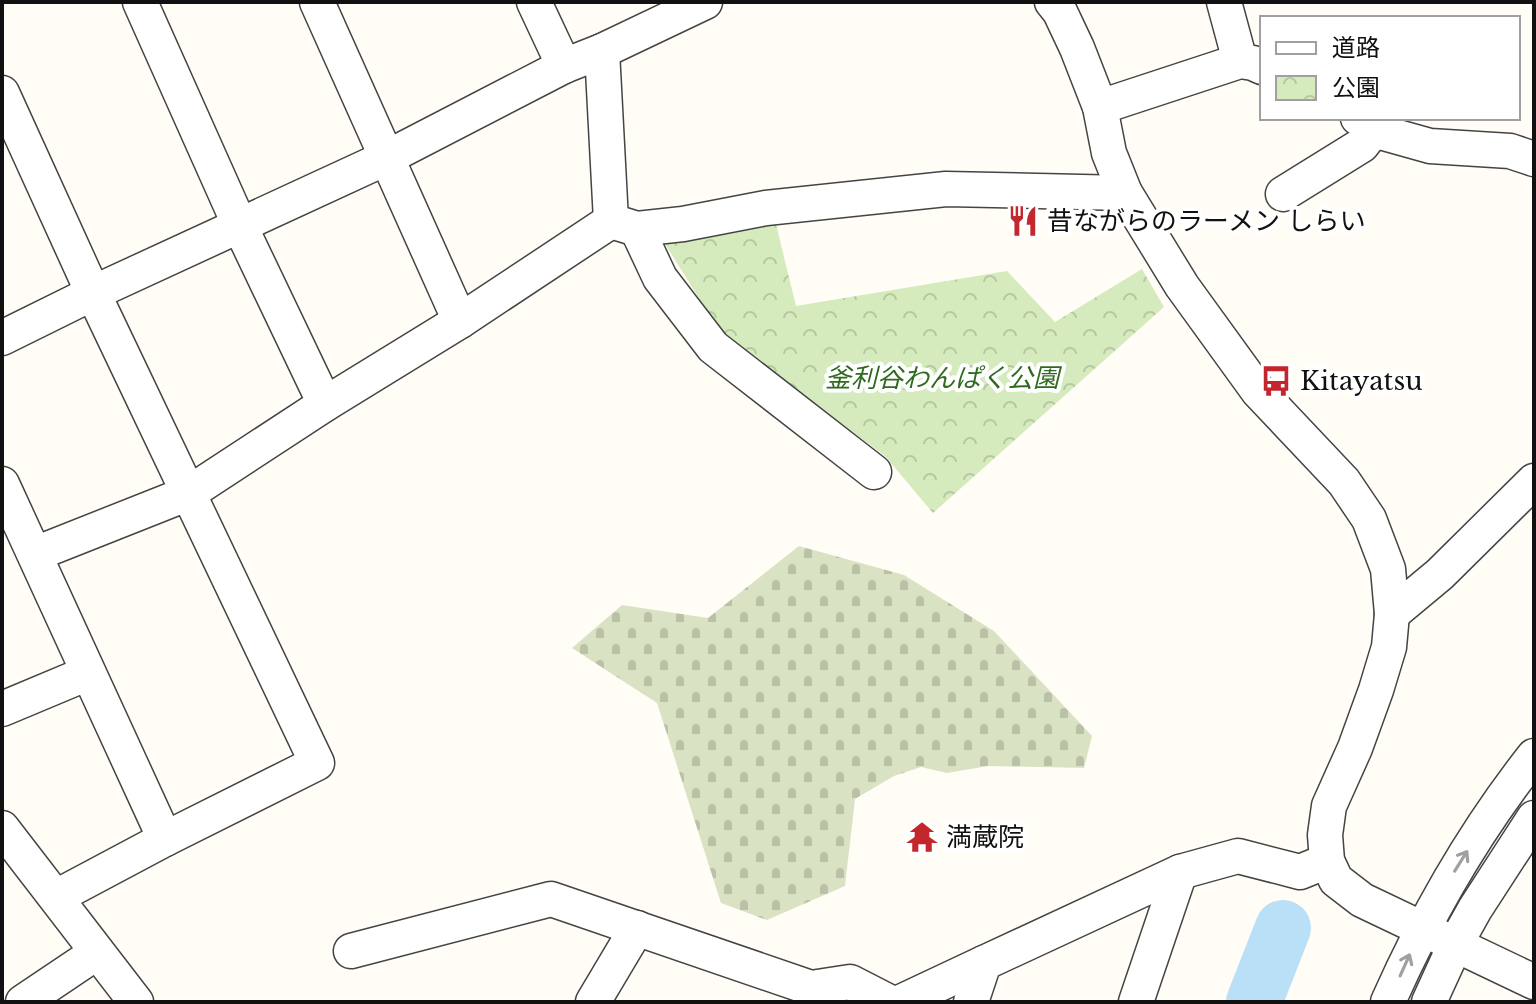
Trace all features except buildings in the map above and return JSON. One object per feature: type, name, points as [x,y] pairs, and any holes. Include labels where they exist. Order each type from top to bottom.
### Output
[{"type":"street","points":[[140,2],[240,226],[325,404]]},
{"type":"street","points":[[317,2],[460,321]]},
{"type":"street","points":[[534,2],[564,66]]},
{"type":"street","points":[[2,338],[388,157],[564,66],[705,2]]},
{"type":"street","points":[[1052,2],[1077,48],[1100,107],[1109,153],[1125,193],[1182,286],[1258,391],[1344,482],[1369,519],[1388,569],[1392,614],[1389,647],[1355,748],[1329,806],[1325,835],[1327,861],[1336,880],[1362,900],[1534,982]]},
{"type":"street","points":[[1100,107],[1251,64],[1224,2]]},
{"type":"street","points":[[602,51],[624,225],[713,347],[874,472]]},
{"type":"street","points":[[2,93],[93,293],[317,763],[56,897]]},
{"type":"street","points":[[1283,194],[1362,145],[1366,123],[1380,132],[1430,146],[1510,151],[1534,159]]},
{"type":"street","points":[[35,554],[189,493],[325,404],[624,225],[683,224],[766,208],[946,189],[1125,193]]},
{"type":"street","points":[[1392,614],[1440,574],[1534,481]]},
{"type":"street","points":[[2,484],[165,839]]},
{"type":"street","points":[[2,709],[88,673]]},
{"type":"street","points":[[1388,1002],[1422,929],[1463,857],[1534,756]]},
{"type":"street","points":[[1429,1002],[1475,909],[1534,818]]},
{"type":"street","points":[[2,828],[136,1002]]},
{"type":"street","points":[[901,1002],[1180,872],[1238,856],[1300,872],[1327,861]]},
{"type":"street","points":[[1136,1002],[1180,872]]},
{"type":"street","points":[[351,951],[551,899],[637,928],[802,995],[850,982],[889,1002]]},
{"type":"street","points":[[593,1002],[637,928]]},
{"type":"street","points":[[23,1002],[96,953]]},
{"type":"street","points":[[971,1002],[984,963]]},
{"type":"green space","name":"釜利谷わんぱく公園","points":[[774,216],[796,306],[1007,271],[1055,322],[1142,269],[1164,307],[933,513],[885,456],[722,335],[662,239]]},
{"type":"green space","points":[[799,546],[904,575],[994,631],[1092,736],[1084,768],[988,766],[947,773],[921,767],[894,776],[855,799],[845,886],[767,920],[721,903],[657,703],[572,648],[622,605],[708,618]]},
{"type":"waterway","points":[[1254,1002],[1283,928]]},
{"type":"place","name":"昔ながらのラーメン しらい","points":[[1023,221]]},
{"type":"place","name":"Kitayatsu","points":[[1276,381]]},
{"type":"place","name":"満蔵院","points":[[922,837]]}]
